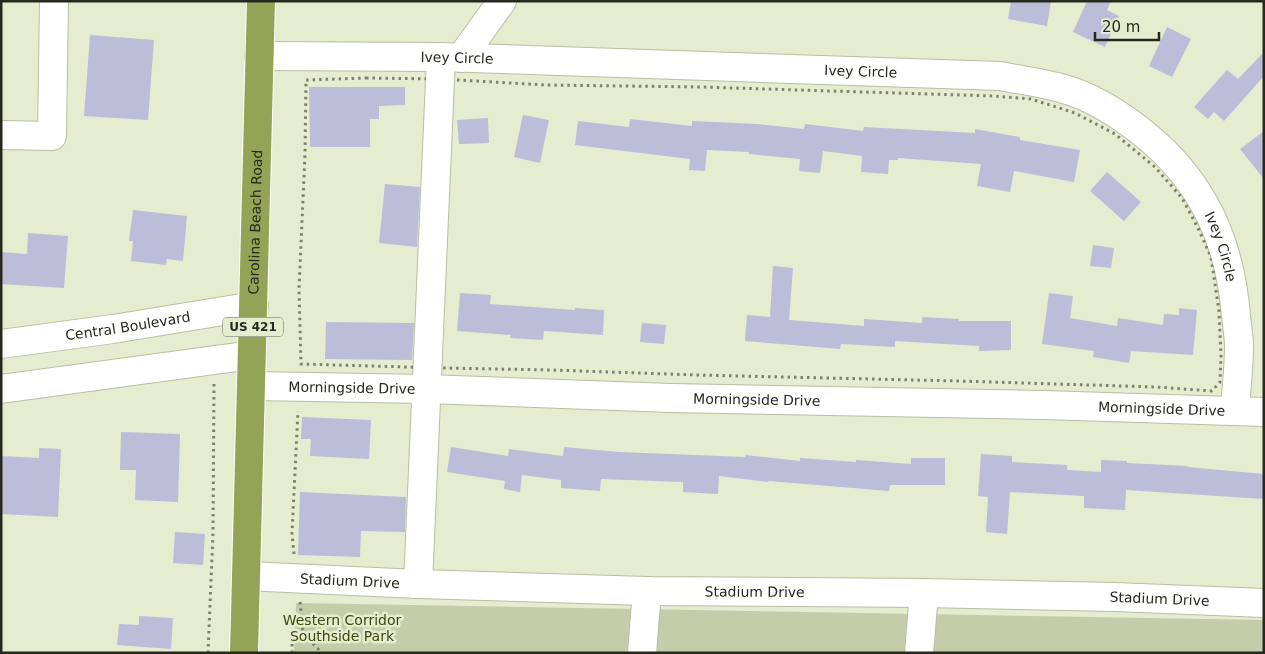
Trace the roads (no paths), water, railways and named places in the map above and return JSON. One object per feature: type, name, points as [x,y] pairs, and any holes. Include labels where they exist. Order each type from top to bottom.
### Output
[{"type":"highway","name":"Carolina Beach Road","points":[[244,653],[261,1]]},
{"type":"street","points":[[1,135],[52,136],[54,1]]},
{"type":"street","points":[[418,584],[426,378],[447,65],[502,1]]},
{"type":"street","name":"Ivey Circle","points":[[259,56],[447,65],[1000,76],[1064,88],[1088,98],[1125,119],[1157,144],[1183,172],[1198,192],[1216,227],[1229,265],[1234,292],[1239,347],[1235,411]]},
{"type":"street","name":"Central Boulevard","points":[[1,344],[113,329],[254,306]]},
{"type":"street","points":[[1,389],[252,355]]},
{"type":"street","name":"Morningside Drive","points":[[251,386],[426,378],[660,398],[1044,405],[1264,412]]},
{"type":"street","name":"Stadium Drive","points":[[246,576],[418,584],[647,591],[924,593],[1115,597],[1264,603]]},
{"type":"street","points":[[642,653],[647,591]]},
{"type":"street","points":[[919,653],[924,593]]},
{"type":"park label","name":"Western Corridor Southside Park","points":[[342,628]]}]
